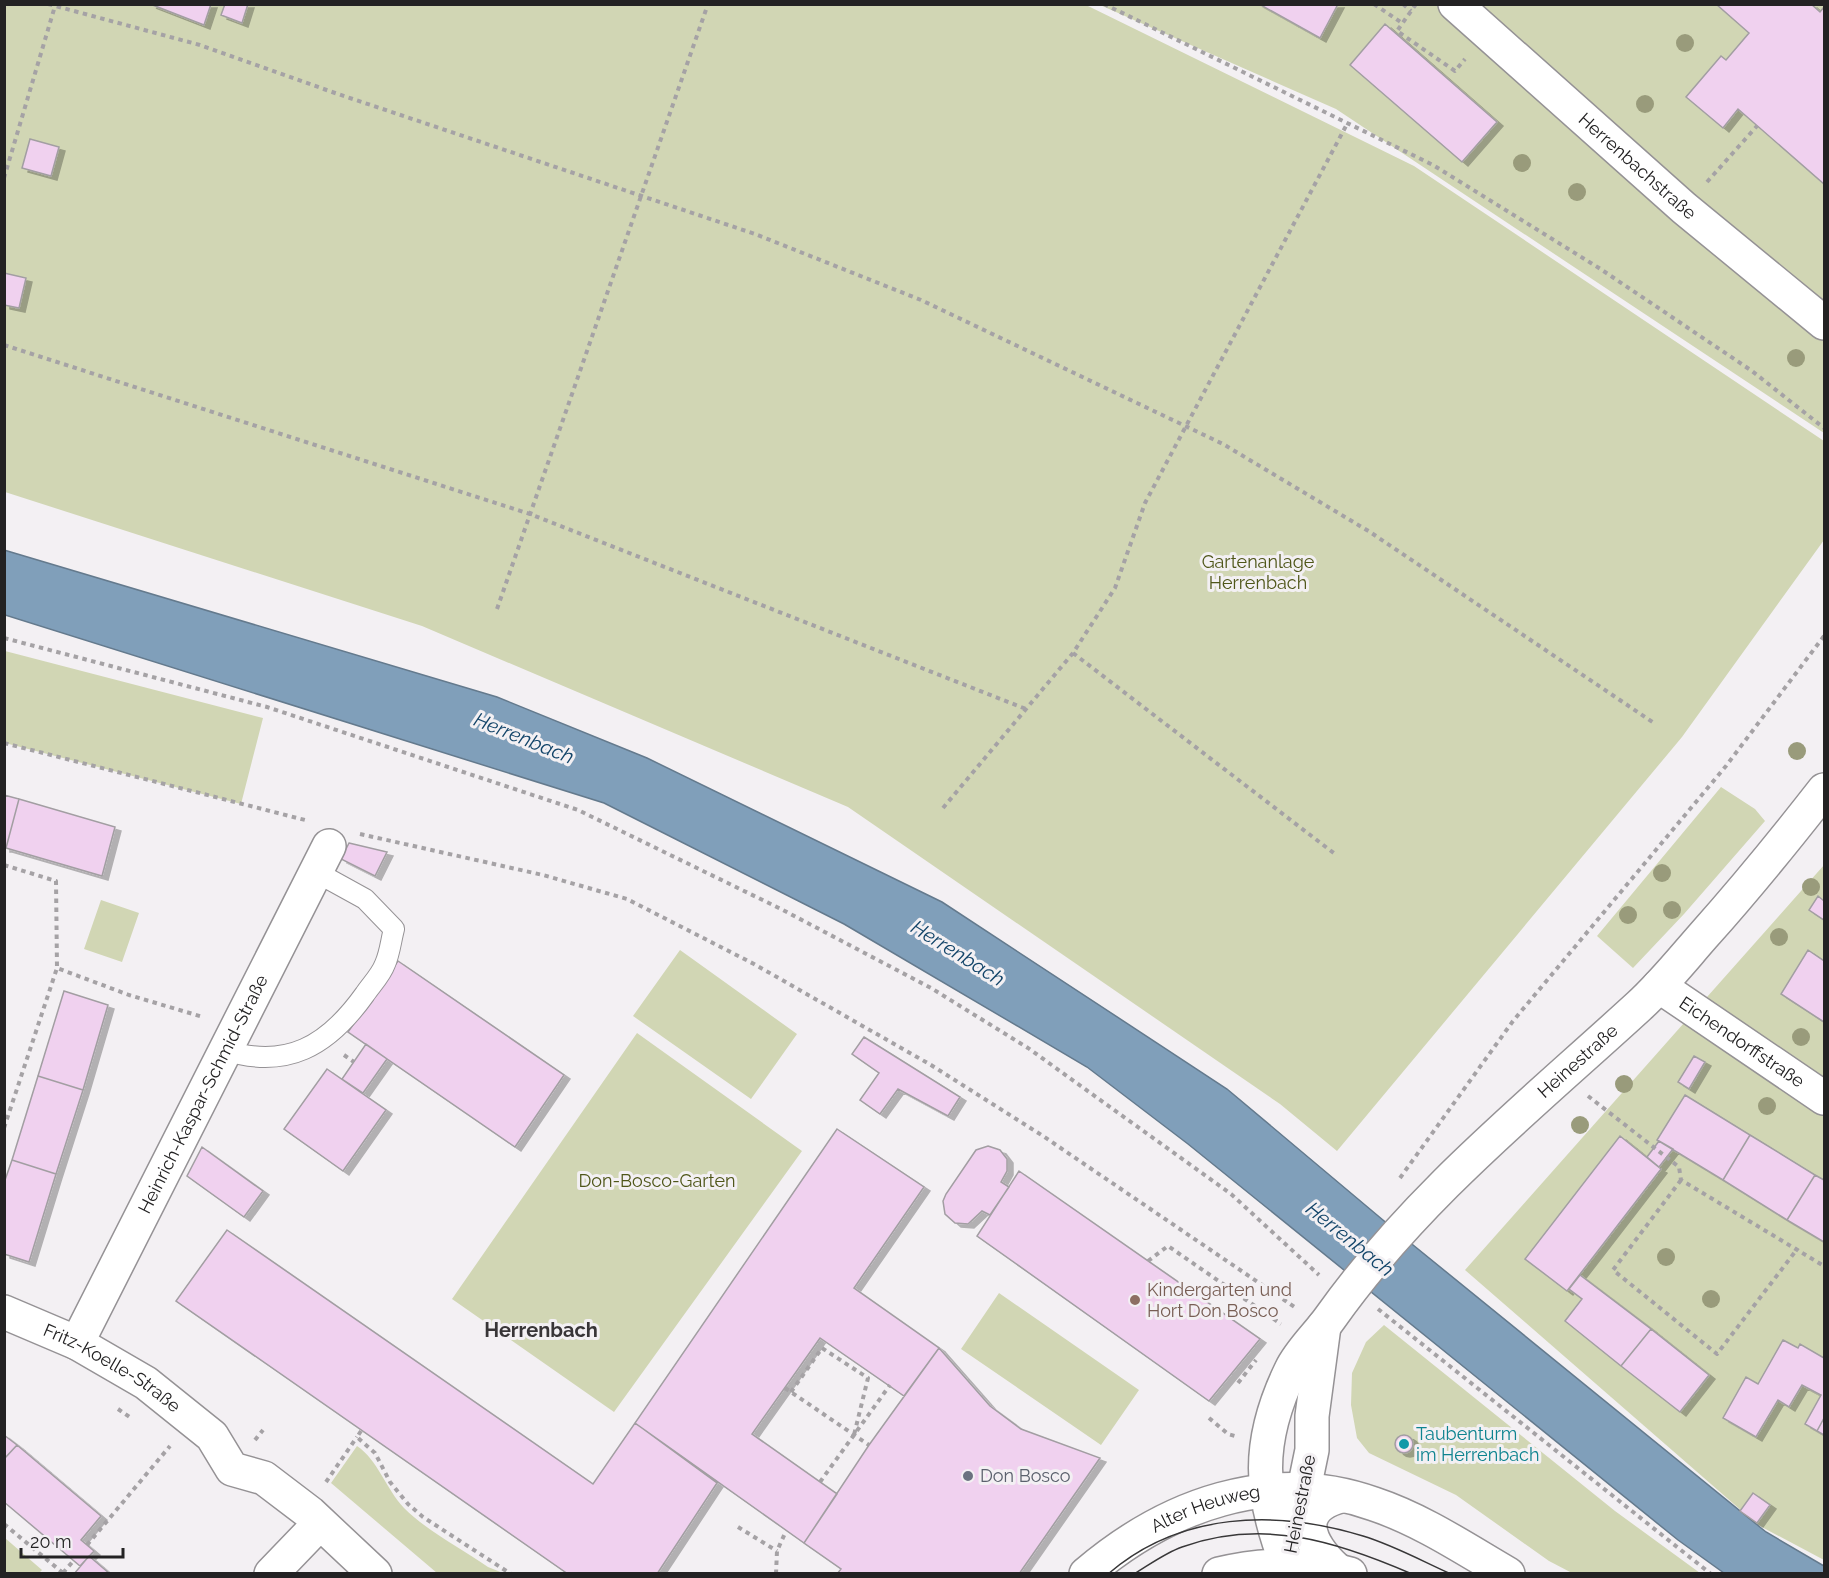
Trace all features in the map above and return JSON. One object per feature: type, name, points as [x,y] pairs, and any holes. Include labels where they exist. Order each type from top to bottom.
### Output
[{"type":"street","name":"Herrenbachstraße","points":[[1455,4],[1684,207],[1824,323]]},
{"type":"street","name":"Heinestraße","points":[[1288,1567],[1274,1533],[1265,1491],[1266,1443],[1291,1368],[1354,1284],[1486,1142],[1659,986],[1736,899],[1824,790]]},
{"type":"street","name":"Heinrich-Kaspar-Schmid-Straße","points":[[77,1343],[329,843]]},
{"type":"street","name":"Eichendorffstraße","points":[[1659,986],[1824,1098]]},
{"type":"street","name":"Fritz-Koelle-Straße","points":[[4,1312],[77,1343],[146,1383],[212,1436],[232,1469],[264,1478],[320,1523],[375,1574]]},
{"type":"street","name":"Heinestraße","points":[[1288,1567],[1312,1450],[1312,1416],[1324,1326]]},
{"type":"street","name":"Alter Heuweg","points":[[1086,1574],[1111,1552],[1167,1519],[1218,1498],[1265,1491],[1303,1490],[1372,1503],[1405,1516],[1508,1574]]},
{"type":"street","points":[[1341,1496],[1325,1501],[1313,1514],[1310,1523],[1311,1539],[1321,1555],[1343,1571]]},
{"type":"street","points":[[271,1574],[320,1523]]},
{"type":"street","points":[[1220,1574],[1324,1566],[1343,1571]]},
{"type":"lane","points":[[230,1038],[239,1054],[278,1058],[304,1051],[353,1011],[385,966],[394,928],[365,899],[329,843]]},
{"type":"path","points":[[48,4],[200,45],[755,234],[921,300],[1222,444],[1370,532],[1654,723]]},
{"type":"path","points":[[497,609],[708,4]]},
{"type":"path","points":[[1104,4],[1433,165],[1599,268],[1752,371],[1824,428]]},
{"type":"path","points":[[1374,4],[1402,24]]},
{"type":"path","points":[[1403,4],[1411,11]]},
{"type":"path","points":[[1416,4],[1397,31],[1455,71],[1486,32]]},
{"type":"path","points":[[4,178],[55,5]]},
{"type":"path","points":[[943,808],[1073,653],[1115,588],[1146,503],[1185,425],[1347,124]]},
{"type":"path","points":[[1684,207],[1757,126]]},
{"type":"path","points":[[4,345],[530,514],[1026,709]]},
{"type":"path","points":[[1396,1184],[1419,1148],[1513,1021],[1726,766],[1824,636]]},
{"type":"path","points":[[4,638],[267,707],[578,810],[781,909],[932,988],[1028,1048],[1231,1194],[1322,1276]]},
{"type":"path","points":[[1073,653],[1335,854]]},
{"type":"path","points":[[4,743],[329,843],[543,875],[627,899],[754,964],[931,1065],[1043,1136],[1296,1308]]},
{"type":"path","points":[[4,865],[56,881],[57,968],[4,1128]]},
{"type":"path","points":[[57,968],[129,995],[230,1038]]},
{"type":"path","points":[[1563,1074],[1679,1167],[1681,1180],[1612,1270],[1717,1354],[1798,1248]]},
{"type":"path","points":[[1681,1180],[1798,1248],[1824,1266]]},
{"type":"path","points":[[1148,1261],[1168,1246],[1282,1325]]},
{"type":"path","points":[[1377,1309],[1711,1574]]},
{"type":"path","points":[[791,1392],[822,1348],[868,1378],[854,1435]]},
{"type":"path","points":[[820,1482],[890,1385]]},
{"type":"path","points":[[785,1388],[869,1445]]},
{"type":"path","points":[[115,1407],[134,1420]]},
{"type":"path","points":[[327,1479],[361,1431]]},
{"type":"path","points":[[357,1437],[375,1453],[390,1482],[408,1504],[423,1517],[511,1574]]},
{"type":"path","points":[[161,1439],[178,1452]]},
{"type":"path","points":[[87,1545],[171,1445]]},
{"type":"path","points":[[4,1524],[63,1573],[74,1560]]},
{"type":"path","points":[[738,1527],[777,1551]]},
{"type":"path","points":[[776,1574],[777,1551],[786,1531]]},
{"type":"green space","name":"Gartenanlage Herrenbach","points":[[5,4],[1086,5],[1414,166],[1824,441],[1824,540],[1682,737],[1337,1151],[1280,1104],[848,807],[422,626],[5,492]]},
{"type":"green space","points":[[1100,5],[1824,5],[1824,433],[1336,109]]},
{"type":"green space","points":[[5,651],[263,718],[241,804],[5,743]]},
{"type":"green space","points":[[1721,787],[1755,809],[1765,821],[1684,914],[1633,968],[1597,936]]},
{"type":"green space","points":[[1824,865],[1824,1560],[1758,1525],[1465,1270]]},
{"type":"green space","points":[[101,900],[139,913],[122,962],[84,949]]},
{"type":"green space","points":[[680,950],[797,1034],[751,1099],[633,1016]]},
{"type":"green space","name":"Don-Bosco-Garten","points":[[637,1033],[802,1151],[614,1412],[452,1299]]},
{"type":"green space","points":[[999,1293],[1139,1390],[1101,1445],[961,1349]]},
{"type":"green space","points":[[1384,1325],[1615,1511],[1700,1573],[1572,1573],[1549,1561],[1456,1495],[1369,1453],[1357,1438],[1351,1405],[1352,1373],[1366,1342]]},
{"type":"green space","points":[[357,1446],[371,1459],[398,1500],[413,1516],[488,1567],[503,1573],[437,1573],[331,1483]]},
{"type":"green space","points":[[5,1538],[42,1570],[39,1573],[5,1573]]},
{"type":"water","points":[[4,550],[497,697],[647,758],[942,902],[1227,1089],[1402,1236],[1766,1532],[1824,1566],[1824,1573],[1724,1573],[1678,1540],[1188,1144],[1087,1067],[844,924],[604,803],[5,615]]},
{"type":"building","points":[[150,4],[211,4],[204,25]]},
{"type":"building","points":[[225,4],[248,4],[242,23],[221,15]]},
{"type":"building","points":[[1259,4],[1338,4],[1320,38]]},
{"type":"building","points":[[1716,4],[1811,4],[1820,12],[1824,7],[1824,184],[1738,109],[1723,128],[1686,97],[1721,56],[1726,60],[1749,33]]},
{"type":"building","points":[[1385,24],[1497,122],[1462,162],[1350,65]]},
{"type":"building","points":[[30,139],[59,147],[51,176],[22,168]]},
{"type":"building","points":[[4,273],[26,278],[19,308],[4,305]]},
{"type":"building","points":[[4,795],[19,799],[6,848],[4,848]]},
{"type":"building","points":[[19,799],[115,827],[102,876],[6,848]]},
{"type":"building","points":[[349,843],[387,852],[375,876],[341,859]]},
{"type":"building","points":[[1818,896],[1824,901],[1824,920],[1809,910]]},
{"type":"building","points":[[1808,950],[1824,961],[1824,1022],[1781,994]]},
{"type":"building","points":[[398,961],[564,1075],[515,1147],[348,1032]]},
{"type":"building","points":[[64,991],[108,1005],[83,1090],[38,1076]]},
{"type":"building","points":[[864,1037],[960,1097],[948,1116],[898,1089],[880,1114],[860,1100],[879,1073],[852,1054]]},
{"type":"building","points":[[366,1044],[387,1059],[363,1093],[342,1079]]},
{"type":"building","points":[[1694,1056],[1705,1062],[1689,1089],[1678,1082]]},
{"type":"building","points":[[327,1069],[386,1110],[343,1171],[284,1129]]},
{"type":"building","points":[[38,1076],[83,1090],[56,1174],[12,1160]]},
{"type":"building","points":[[1685,1095],[1750,1135],[1723,1180],[1657,1140]]},
{"type":"building","points":[[837,1129],[924,1187],[854,1288],[939,1348],[904,1396],[820,1338],[752,1434],[837,1494],[804,1543],[635,1423]]},
{"type":"building","points":[[1750,1135],[1815,1175],[1787,1220],[1723,1180]]},
{"type":"building","points":[[1620,1136],[1661,1169],[1567,1291],[1525,1259]]},
{"type":"building","points":[[1659,1141],[1673,1149],[1659,1167],[1647,1157]]},
{"type":"building","points":[[988,1146],[1000,1150],[1007,1159],[1007,1171],[1001,1182],[1009,1187],[990,1215],[982,1211],[968,1224],[955,1223],[945,1214],[943,1201],[946,1194],[976,1150]]},
{"type":"building","points":[[202,1147],[263,1191],[244,1217],[187,1176]]},
{"type":"building","points":[[12,1160],[56,1174],[29,1262],[4,1254],[4,1183]]},
{"type":"building","name":"Kindergarten und Hort Don Bosco","points":[[1019,1171],[1260,1339],[1209,1401],[977,1236]]},
{"type":"building","points":[[1815,1175],[1824,1180],[1824,1242],[1787,1220]]},
{"type":"building","points":[[227,1230],[593,1484],[635,1423],[717,1483],[657,1574],[568,1574],[176,1301]]},
{"type":"building","points":[[1580,1275],[1651,1329],[1621,1366],[1565,1321],[1582,1299],[1569,1289]]},
{"type":"building","points":[[1651,1329],[1709,1375],[1680,1412],[1621,1366]]},
{"type":"building","points":[[1783,1340],[1798,1348],[1800,1344],[1824,1358],[1824,1418],[1817,1431],[1805,1424],[1821,1395],[1802,1385],[1789,1407],[1778,1400],[1756,1437],[1723,1418],[1746,1377],[1758,1384]]},
{"type":"building","name":"Don Bosco","points":[[939,1348],[990,1406],[1021,1429],[1100,1458],[1019,1574],[837,1574],[841,1569],[804,1543],[869,1445]]},
{"type":"building","points":[[1824,1418],[1824,1435],[1817,1431]]},
{"type":"building","points":[[4,1435],[17,1445],[4,1459]]},
{"type":"building","name":"Taubenturm im Herrenbach","points":[[1400,1435],[1408,1435],[1413,1440],[1411,1451],[1400,1453],[1395,1448],[1395,1440]]},
{"type":"building","points":[[17,1445],[101,1516],[81,1540],[94,1551],[80,1566],[4,1502],[4,1459]]},
{"type":"building","points":[[1753,1493],[1770,1505],[1757,1523],[1740,1511]]},
{"type":"building","points":[[89,1556],[110,1574],[74,1574]]},
{"type":"tram line","points":[[1108,1574],[1136,1553],[1166,1538],[1197,1528],[1230,1522],[1263,1520],[1330,1527],[1363,1536],[1451,1574]]},
{"type":"tram line","points":[[1134,1574],[1182,1547],[1212,1538],[1241,1534],[1299,1537],[1327,1543],[1412,1574]]},
{"type":"place","name":"Kindergarten und Hort Don Bosco","points":[[1135,1300]]},
{"type":"place","name":"Taubenturm im Herrenbach","points":[[1404,1444]]},
{"type":"place","name":"Don Bosco","points":[[968,1476]]},
{"type":"district","name":"Herrenbach","points":[[541,1330]]}]
